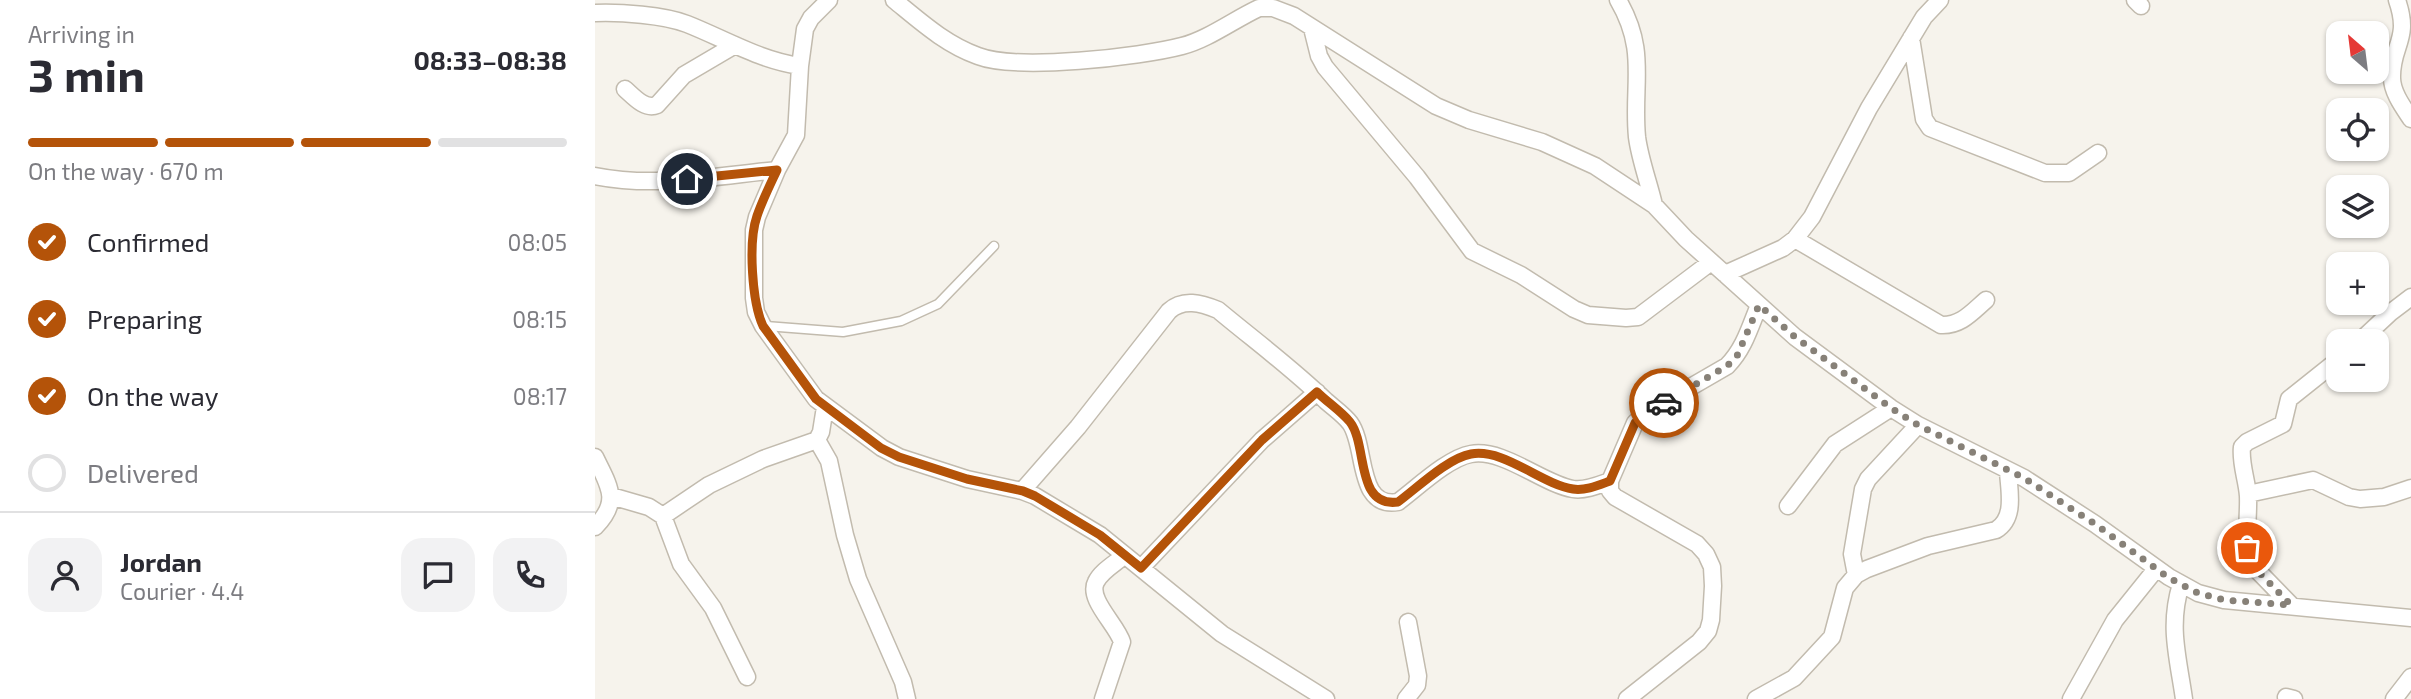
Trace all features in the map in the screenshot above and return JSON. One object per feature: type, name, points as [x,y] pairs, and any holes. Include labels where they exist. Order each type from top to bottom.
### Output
[{"type":"street","points":[[829,0],[811,18],[805,29],[796,135],[777,170],[754,230],[754,298],[756,312],[763,326],[825,407],[881,448],[899,457],[967,479],[1023,491],[1090,528],[1222,634],[1326,699]]},
{"type":"street","points":[[894,0],[934,34],[953,46],[982,58],[1010,62],[1122,56],[1184,46],[1257,4],[1294,16],[1436,106],[1576,156],[1654,205],[1686,239],[1795,337],[1891,408],[2065,504],[2181,584],[2198,593],[2224,600],[2411,618]]},
{"type":"street","points":[[1618,0],[1628,18],[1636,42],[1637,138],[1654,205]]},
{"type":"street","points":[[1725,274],[1770,254],[1795,239],[1812,217],[1869,107],[1911,38],[1933,5],[1940,0]]},
{"type":"street","points":[[2404,11],[2403,32],[2392,78],[2401,104],[2411,118]]},
{"type":"street","points":[[595,13],[669,19],[685,23],[767,59],[800,65]]},
{"type":"street","points":[[1312,28],[1319,56],[1325,67],[1417,177],[1472,251],[1521,275],[1574,309],[1588,315],[1626,318],[1638,317],[1649,310],[1711,262]]},
{"type":"street","points":[[1911,38],[1924,119],[1930,128],[2045,173],[2069,173],[2098,153]]},
{"type":"street","points":[[625,89],[645,106],[657,106],[684,75],[735,45]]},
{"type":"street","points":[[595,176],[613,180],[665,182],[777,170]]},
{"type":"street","points":[[1795,239],[1941,325],[1952,325],[1963,320],[1986,300]]},
{"type":"street","points":[[2373,329],[2411,298]]},
{"type":"street","points":[[1023,491],[1175,305],[1204,304],[1218,310],[1349,421],[1355,432],[1368,486],[1377,498],[1388,503],[1398,502],[1454,461],[1469,454],[1502,459],[1572,489],[1586,489],[1610,481]]},
{"type":"street","points":[[1627,699],[1699,642],[1708,631],[1711,620],[1712,568],[1706,554],[1697,544],[1615,497],[1610,491],[1610,481],[1635,423],[1644,414],[1727,366],[1744,344],[1759,305]]},
{"type":"street","points":[[2291,605],[2253,566],[2250,558],[2247,548],[2248,494],[2241,453],[2247,442],[2283,424],[2289,399],[2326,370]]},
{"type":"street","points":[[1141,568],[1262,440],[1317,392]]},
{"type":"street","points":[[663,516],[709,485],[763,459],[817,440],[825,407]]},
{"type":"street","points":[[1788,506],[1835,444],[1891,408]]},
{"type":"street","points":[[1856,575],[1852,554],[1863,489],[1868,479],[1918,425]]},
{"type":"street","points":[[817,440],[829,461],[845,535],[858,579],[903,682],[907,699]]},
{"type":"street","points":[[595,457],[611,496],[611,507],[595,527]]},
{"type":"street","points":[[1756,699],[1794,678],[1832,637],[1845,588],[1856,575],[1928,546],[2003,526],[2010,512],[2008,471]]},
{"type":"street","points":[[2248,494],[2313,480],[2349,497],[2360,499],[2384,497],[2411,488]]},
{"type":"street","points":[[611,496],[649,507],[663,516],[681,564],[713,608],[747,677]]},
{"type":"street","points":[[1103,699],[1122,642],[1094,590],[1096,582],[1103,574],[1125,555]]},
{"type":"street","points":[[2071,699],[2115,620],[2156,569]]},
{"type":"street","points":[[2181,584],[2173,607],[2173,625],[2184,699]]},
{"type":"street","points":[[1406,699],[1417,685],[1418,676],[1408,622]]},
{"type":"street","points":[[2394,699],[2411,677]]},
{"type":"lane","points":[[763,326],[829,333],[901,321],[938,304],[994,246]]},
{"type":"way so far","points":[[1664,403],[1727,366],[1737,356],[1759,305],[1795,337],[1891,408],[1918,425],[2024,478],[2095,524],[2169,578],[2198,593],[2224,600],[2291,605],[2253,566],[2247,548]]},
{"type":"route","points":[[687,179],[777,170],[754,230],[756,312],[763,326],[816,399],[825,407],[881,448],[899,457],[984,484],[1023,491],[1035,496],[1090,528],[1141,568],[1262,440],[1317,392],[1349,421],[1355,432],[1368,486],[1377,498],[1388,503],[1398,502],[1454,461],[1469,454],[1502,459],[1572,489],[1586,489],[1610,481],[1635,423],[1644,414],[1664,403]]}]
